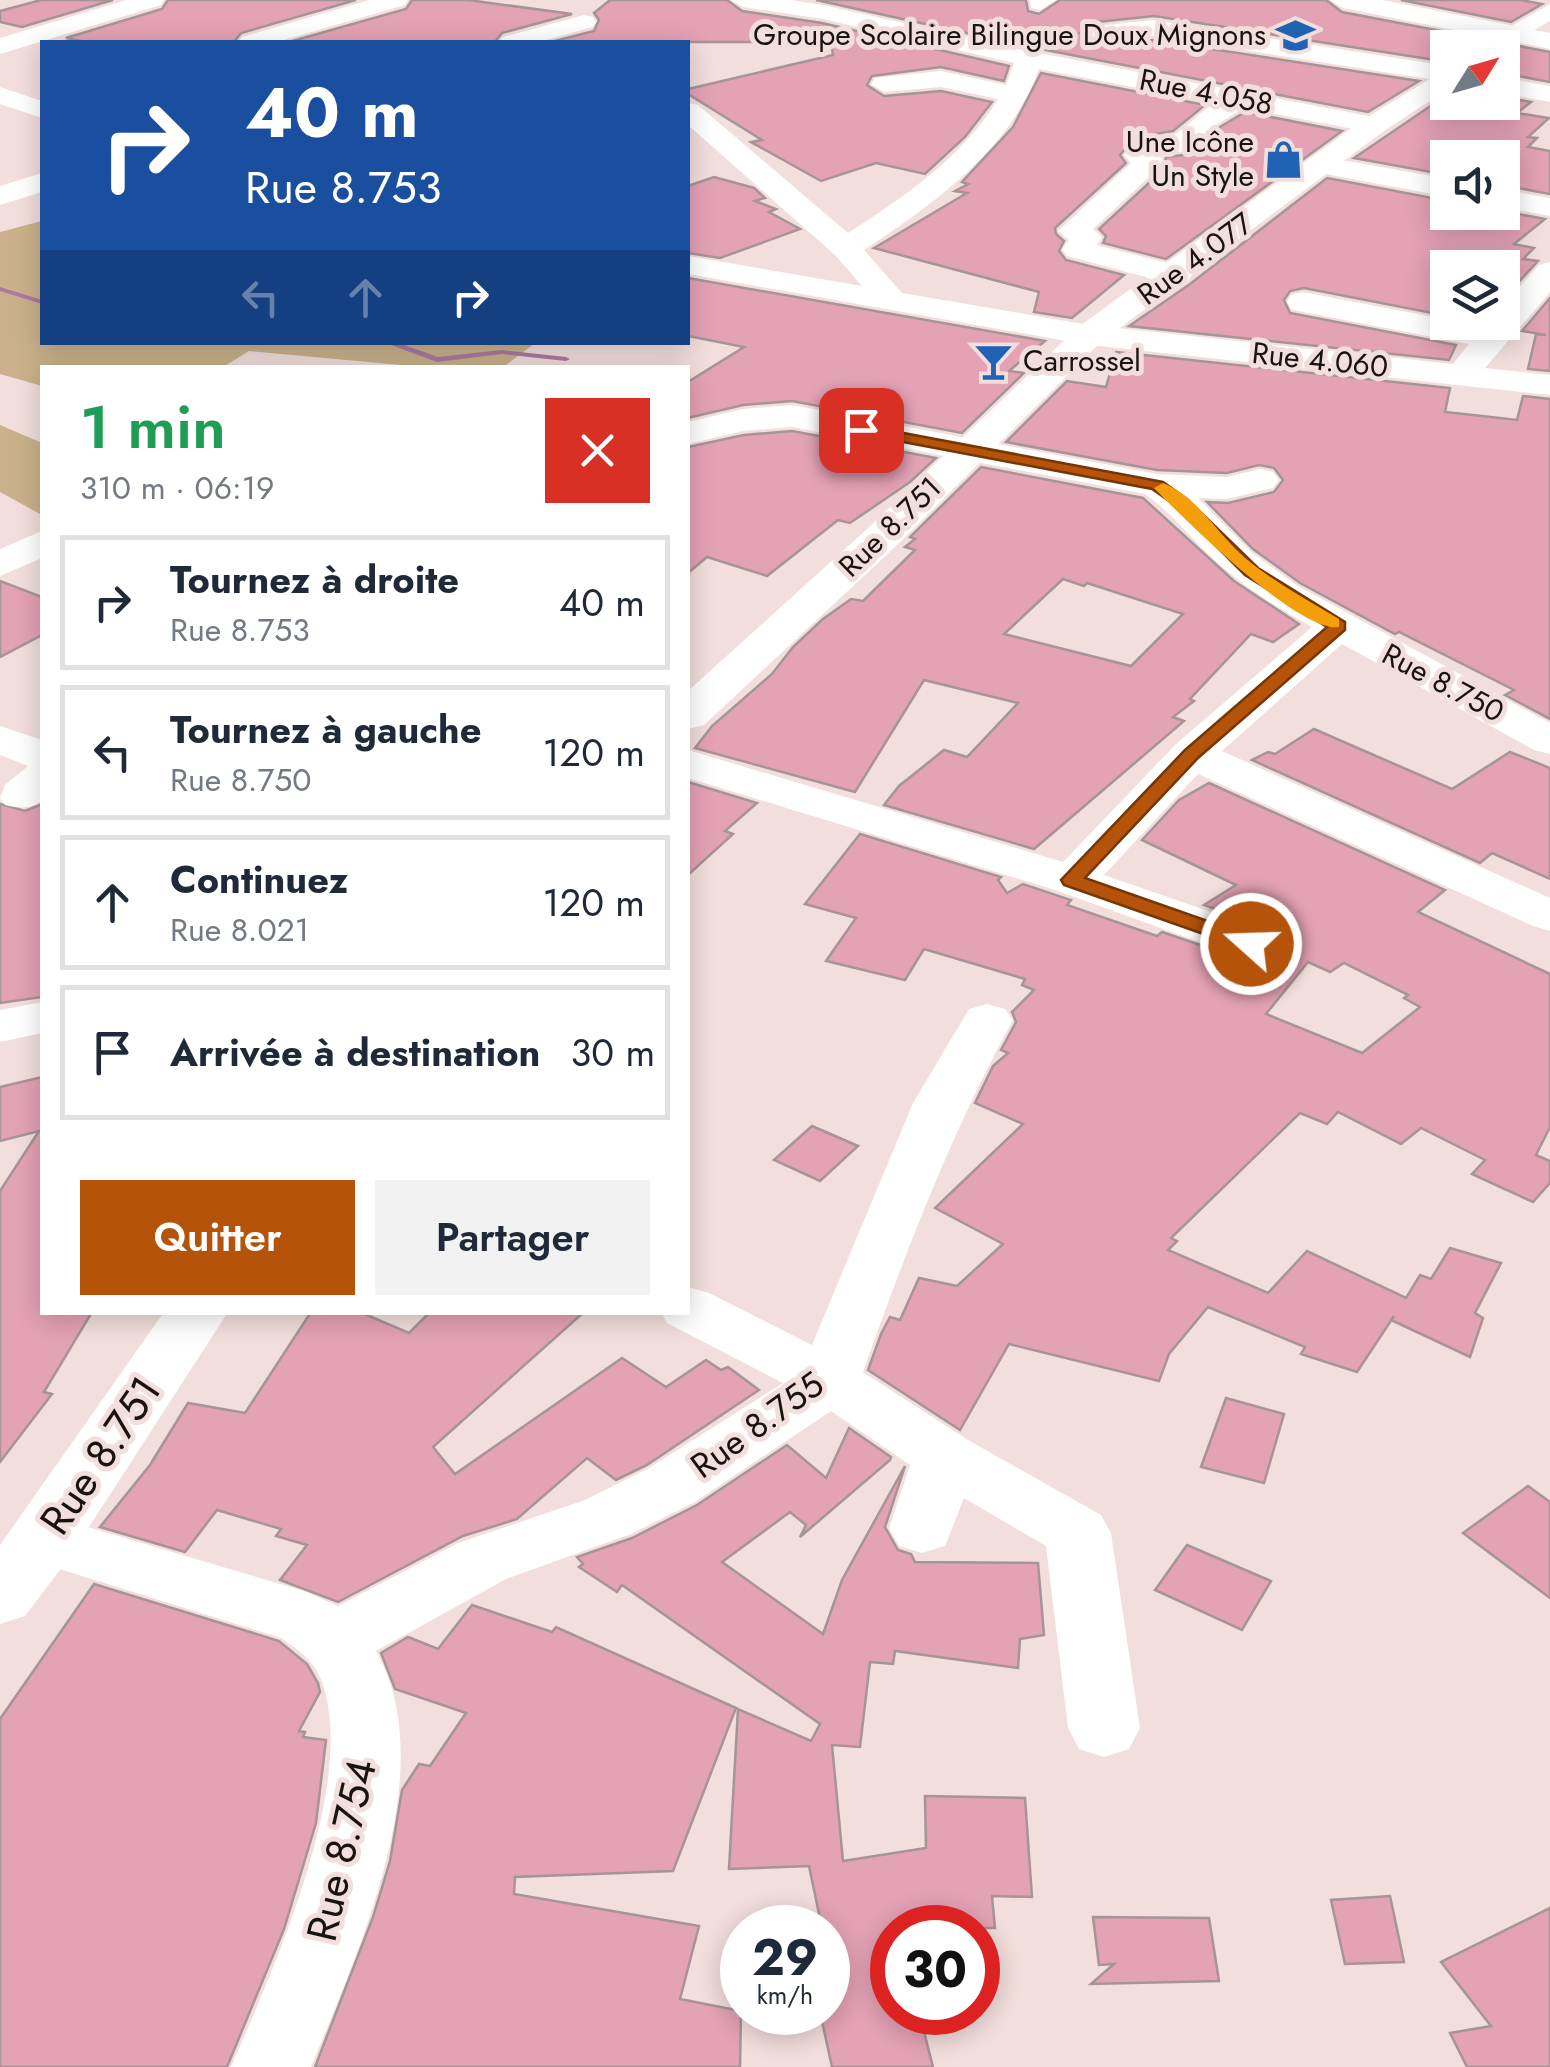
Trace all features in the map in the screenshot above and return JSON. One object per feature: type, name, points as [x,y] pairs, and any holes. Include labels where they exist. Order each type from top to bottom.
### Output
[{"type":"main road","points":[[1343,0],[1458,30]]},
{"type":"main road","points":[[1520,41],[1550,41]]},
{"type":"main road","name":"Rue 4.077","points":[[1089,335],[1430,87]]},
{"type":"main road","name":"Rue 8.751","points":[[690,713],[880,539],[1089,335]]},
{"type":"main road","name":"Rue 8.751","points":[[0,1596],[44,1539],[195,1315]]},
{"type":"street","points":[[0,46],[152,0]]},
{"type":"street","points":[[259,40],[396,0]]},
{"type":"street","points":[[559,0],[606,40]]},
{"type":"street","name":"Rue 4.058","points":[[743,0],[915,44],[954,41],[1374,125]]},
{"type":"street","points":[[1518,30],[1550,11]]},
{"type":"street","points":[[519,40],[584,22]]},
{"type":"street","points":[[1097,34],[1153,28],[1430,72]]},
{"type":"street","points":[[862,47],[915,44]]},
{"type":"street","points":[[846,248],[916,204],[977,115],[1005,92],[1029,59]]},
{"type":"street","points":[[884,84],[941,79],[1005,92]]},
{"type":"street","points":[[1520,88],[1550,94]]},
{"type":"street","points":[[977,115],[960,109],[1005,92]]},
{"type":"street","points":[[0,95],[34,113]]},
{"type":"street","points":[[1176,274],[1078,249],[1087,237],[1073,231],[1150,161],[1138,154],[1156,143],[1179,145],[1208,118],[1240,99]]},
{"type":"street","points":[[694,126],[846,248],[893,302]]},
{"type":"street","points":[[1320,166],[1430,185]]},
{"type":"street","points":[[4,214],[40,184]]},
{"type":"street","points":[[1520,201],[1550,207]]},
{"type":"street","name":"Rue 4.060","points":[[690,265],[1089,335],[1550,385]]},
{"type":"street","points":[[1520,306],[1550,272]]},
{"type":"street","points":[[1303,302],[1430,326]]},
{"type":"street","points":[[1460,375],[1490,340]]},
{"type":"street","name":"Rue 8.750","points":[[690,433],[744,420],[792,416],[1157,485],[1181,502],[1252,572],[1338,626],[1550,741]]},
{"type":"street","points":[[1157,485],[1227,488],[1260,480]]},
{"type":"street","points":[[1072,880],[1192,754],[1338,626]]},
{"type":"street","points":[[0,739],[36,776]]},
{"type":"street","points":[[1192,754],[1550,916]]},
{"type":"street","points":[[690,765],[1072,880],[1251,944]]},
{"type":"street","points":[[0,1026],[40,1018]]},
{"type":"street","name":"Rue 8.755","points":[[335,1641],[437,1582],[482,1561],[608,1517],[672,1486],[778,1419],[830,1380],[877,1251],[940,1103],[988,1020]]},
{"type":"street","points":[[690,1309],[830,1380],[946,1456],[1078,1533],[1104,1728]]},
{"type":"street","points":[[922,1528],[946,1456]]},
{"type":"street","points":[[44,1539],[304,1618],[335,1641]]},
{"type":"street","name":"Rue 8.754","points":[[270,2067],[319,1953],[342,1880],[364,1777],[366,1717],[354,1677],[335,1641]]},
{"type":"shaded area","points":[[40,222],[40,345],[532,345],[506,365],[401,365],[249,351],[226,365],[40,365],[40,385],[0,374],[0,232]]},
{"type":"shaded area","points":[[0,425],[40,442],[40,514],[0,492]]},
{"type":"building","points":[[41,0],[113,0],[22,27],[0,22],[0,11]]},
{"type":"building","points":[[168,0],[356,0],[241,33],[236,40],[66,38],[162,9]]},
{"type":"building","points":[[412,0],[468,0],[572,14],[502,33],[497,40],[296,40],[406,9]]},
{"type":"building","points":[[610,0],[727,0],[742,11],[822,23],[1009,66],[1004,81],[941,67],[872,76],[867,85],[884,96],[941,91],[992,102],[965,137],[925,174],[876,163],[821,181],[751,142],[762,140],[690,95],[690,89],[833,55],[831,42],[559,40],[594,31],[599,20],[594,13]]},
{"type":"building","points":[[816,0],[1026,0],[1028,11],[1039,14],[1060,0],[1326,0],[1342,12],[1436,30],[1430,30],[1430,59],[1154,16],[1097,22],[1080,33],[1097,46],[1153,40],[1419,81],[1368,112],[1030,47]]},
{"type":"building","points":[[1401,0],[1521,0],[1542,4],[1511,22]]},
{"type":"building","points":[[1520,46],[1550,52],[1550,82],[1520,76]]},
{"type":"building","points":[[1041,73],[1205,105],[1173,131],[1143,136],[1129,144],[1120,155],[1126,163],[1055,228],[1064,241],[1059,251],[1066,260],[1124,275],[1072,318],[1034,312],[1039,292],[874,248],[967,193],[955,191],[968,184],[962,182],[1013,127]]},
{"type":"building","points":[[1430,106],[1430,120],[1520,120],[1520,113],[1549,118],[1528,137],[1537,138],[1528,147],[1550,151],[1550,194],[1520,188],[1520,140],[1430,140],[1430,172],[1354,158]]},
{"type":"building","points":[[1245,112],[1342,131],[1166,259],[1103,243],[1106,236],[1099,229],[1163,170],[1166,157],[1192,154],[1220,127]]},
{"type":"building","points":[[714,177],[754,188],[765,198],[755,201],[776,209],[769,212],[800,229],[720,258],[690,253],[690,185]]},
{"type":"building","points":[[1327,178],[1430,198],[1430,230],[1520,230],[1520,214],[1545,219],[1514,244],[1534,248],[1523,259],[1538,261],[1520,280],[1520,250],[1430,250],[1430,312],[1304,288],[1290,291],[1284,300],[1290,313],[1456,345],[1449,360],[1129,326]]},
{"type":"building","points":[[690,278],[1045,341],[1009,371],[1024,373],[962,433],[792,401],[743,405],[690,418],[690,381],[744,347],[690,336]]},
{"type":"building","points":[[1550,298],[1550,371],[1528,369],[1536,334],[1546,335],[1522,331]]},
{"type":"building","points":[[1116,352],[1450,388],[1445,412],[1517,420],[1523,396],[1550,399],[1550,719],[1505,695],[1514,690],[1399,632],[1395,634],[1300,583],[1253,549],[1207,502],[1228,503],[1274,492],[1283,480],[1274,468],[1259,465],[1227,473],[1157,470],[1006,442],[1067,381],[1106,387]]},
{"type":"building","points":[[792,431],[936,458],[910,482],[850,523],[838,520],[767,576],[707,557],[690,571],[690,447],[744,435]]},
{"type":"building","points":[[981,467],[1143,498],[1234,581],[1299,624],[1273,642],[1251,634],[1190,699],[1194,701],[1173,717],[1184,721],[1034,849],[884,805],[899,786],[944,750],[967,757],[1018,703],[924,680],[855,792],[695,748],[712,726],[772,674],[823,619],[851,599],[863,601],[915,550],[905,547],[915,539],[910,537]],"holes":[[[1063,579],[1084,586],[1087,583],[1183,614],[1131,666],[1004,634]]]},
{"type":"building","points":[[0,581],[40,596],[40,636],[0,657]]},
{"type":"building","points":[[1314,729],[1452,789],[1510,752],[1550,768],[1550,879],[1492,853],[1480,863],[1252,760],[1268,752],[1275,754]]},
{"type":"building","points":[[690,783],[757,803],[725,831],[733,834],[690,873]]},
{"type":"building","points":[[1209,783],[1445,890],[1418,912],[1550,974],[1550,1127],[1536,1155],[1550,1161],[1550,1183],[1533,1202],[1472,1174],[1485,1160],[1421,1128],[1401,1144],[1338,1112],[1327,1124],[1300,1113],[1171,1238],[1177,1241],[1168,1250],[1268,1293],[1307,1251],[1406,1298],[1420,1275],[1431,1279],[1450,1248],[1501,1263],[1475,1313],[1483,1318],[1470,1357],[1391,1320],[1357,1372],[1301,1354],[1305,1347],[1208,1307],[1169,1354],[1159,1381],[1009,1344],[960,1430],[868,1370],[890,1317],[900,1320],[919,1278],[957,1286],[1003,1244],[935,1208],[1023,1124],[975,1103],[993,1066],[1008,1053],[1001,1050],[1016,1022],[1012,1012],[1034,990],[1022,985],[1025,979],[924,949],[905,980],[826,961],[856,918],[805,904],[860,834],[1001,877],[998,880],[1007,893],[1023,884],[1071,900],[1067,905],[1157,936],[1162,932],[1250,962],[1270,958],[1279,945],[1272,930],[1204,905],[1236,885],[1142,840],[1179,800]],"holes":[[[1308,962],[1330,972],[1344,963],[1408,995],[1404,998],[1420,1007],[1362,1053],[1266,1014]]]},
{"type":"building","points":[[0,804],[25,811],[40,805],[40,997],[0,1003]]},
{"type":"building","points":[[40,1077],[40,1315],[90,1315],[44,1392],[52,1394],[0,1462],[0,1191],[39,1131],[0,1141],[0,1087]]},
{"type":"building","points":[[812,1126],[858,1146],[820,1181],[774,1160]]},
{"type":"building","points":[[309,1315],[367,1315],[409,1333],[427,1315],[581,1315],[433,1447],[455,1474],[622,1358],[666,1387],[706,1360],[721,1370],[728,1367],[759,1390],[647,1465],[616,1480],[587,1458],[517,1519],[463,1536],[338,1602],[280,1580],[307,1545],[276,1536],[281,1529],[217,1510],[185,1552],[100,1527],[150,1465],[188,1403],[245,1413]]},
{"type":"building","points":[[1226,1398],[1284,1414],[1264,1483],[1201,1467]]},
{"type":"building","points":[[849,1428],[891,1457],[800,1537],[806,1525],[790,1512],[722,1562],[823,1634],[842,1580],[905,1466],[885,1527],[898,1550],[911,1554],[915,1562],[1038,1563],[1044,1635],[1020,1639],[1018,1668],[895,1651],[893,1664],[870,1662],[860,1747],[832,1745],[843,1861],[926,1848],[925,1796],[1025,1798],[1032,1897],[992,1896],[993,1905],[870,1905],[870,2035],[925,2035],[933,2067],[832,2067],[825,2035],[850,2035],[850,1905],[817,1905],[809,1866],[729,1869],[738,1709],[811,1741],[820,1724],[622,1585],[617,1592],[579,1567],[583,1564],[577,1557],[632,1538],[697,1505],[787,1445],[826,1478]]},
{"type":"building","points":[[1528,1486],[1550,1502],[1550,1598],[1463,1533]]},
{"type":"building","points":[[1187,1545],[1271,1581],[1242,1630],[1155,1590]]},
{"type":"building","points":[[94,1584],[279,1641],[307,1664],[318,1683],[320,1692],[299,1731],[305,1732],[303,1737],[326,1740],[316,1823],[284,1929],[227,2067],[0,2067],[0,1719]]},
{"type":"building","points":[[472,1605],[552,1632],[556,1627],[736,1708],[673,1871],[515,1877],[514,1894],[699,1926],[680,1999],[720,2007],[720,2035],[741,2035],[740,2067],[315,2067],[373,1917],[390,1861],[402,1790],[419,1764],[430,1766],[466,1713],[395,1689],[381,1653],[408,1637],[438,1649]]},
{"type":"building","points":[[1390,1896],[1404,1962],[1345,1964],[1331,1900]]},
{"type":"building","points":[[1550,1908],[1550,2067],[1467,2067],[1450,2033],[1491,2026],[1441,1962]]},
{"type":"building","points":[[1093,1917],[1209,1918],[1219,1981],[1091,1984],[1114,1964],[1099,1965]]},
{"type":"waterway","points":[[0,289],[40,301]]},
{"type":"waterway","points":[[395,345],[437,360],[502,352],[566,359]]},
{"type":"slow traffic","points":[[1163,488],[1237,560],[1284,595],[1332,623]]},
{"type":"place","name":"Groupe Scolaire Bilingue Doux Mignons","points":[[1296,35]]},
{"type":"place","name":"Une Icône Un Style","points":[[1284,159]]},
{"type":"place","name":"Carrossel","points":[[993,361]]},
{"type":"route","points":[[861,430],[1157,485],[1181,502],[1252,572],[1338,626],[1192,754],[1072,880],[1251,944]]}]
